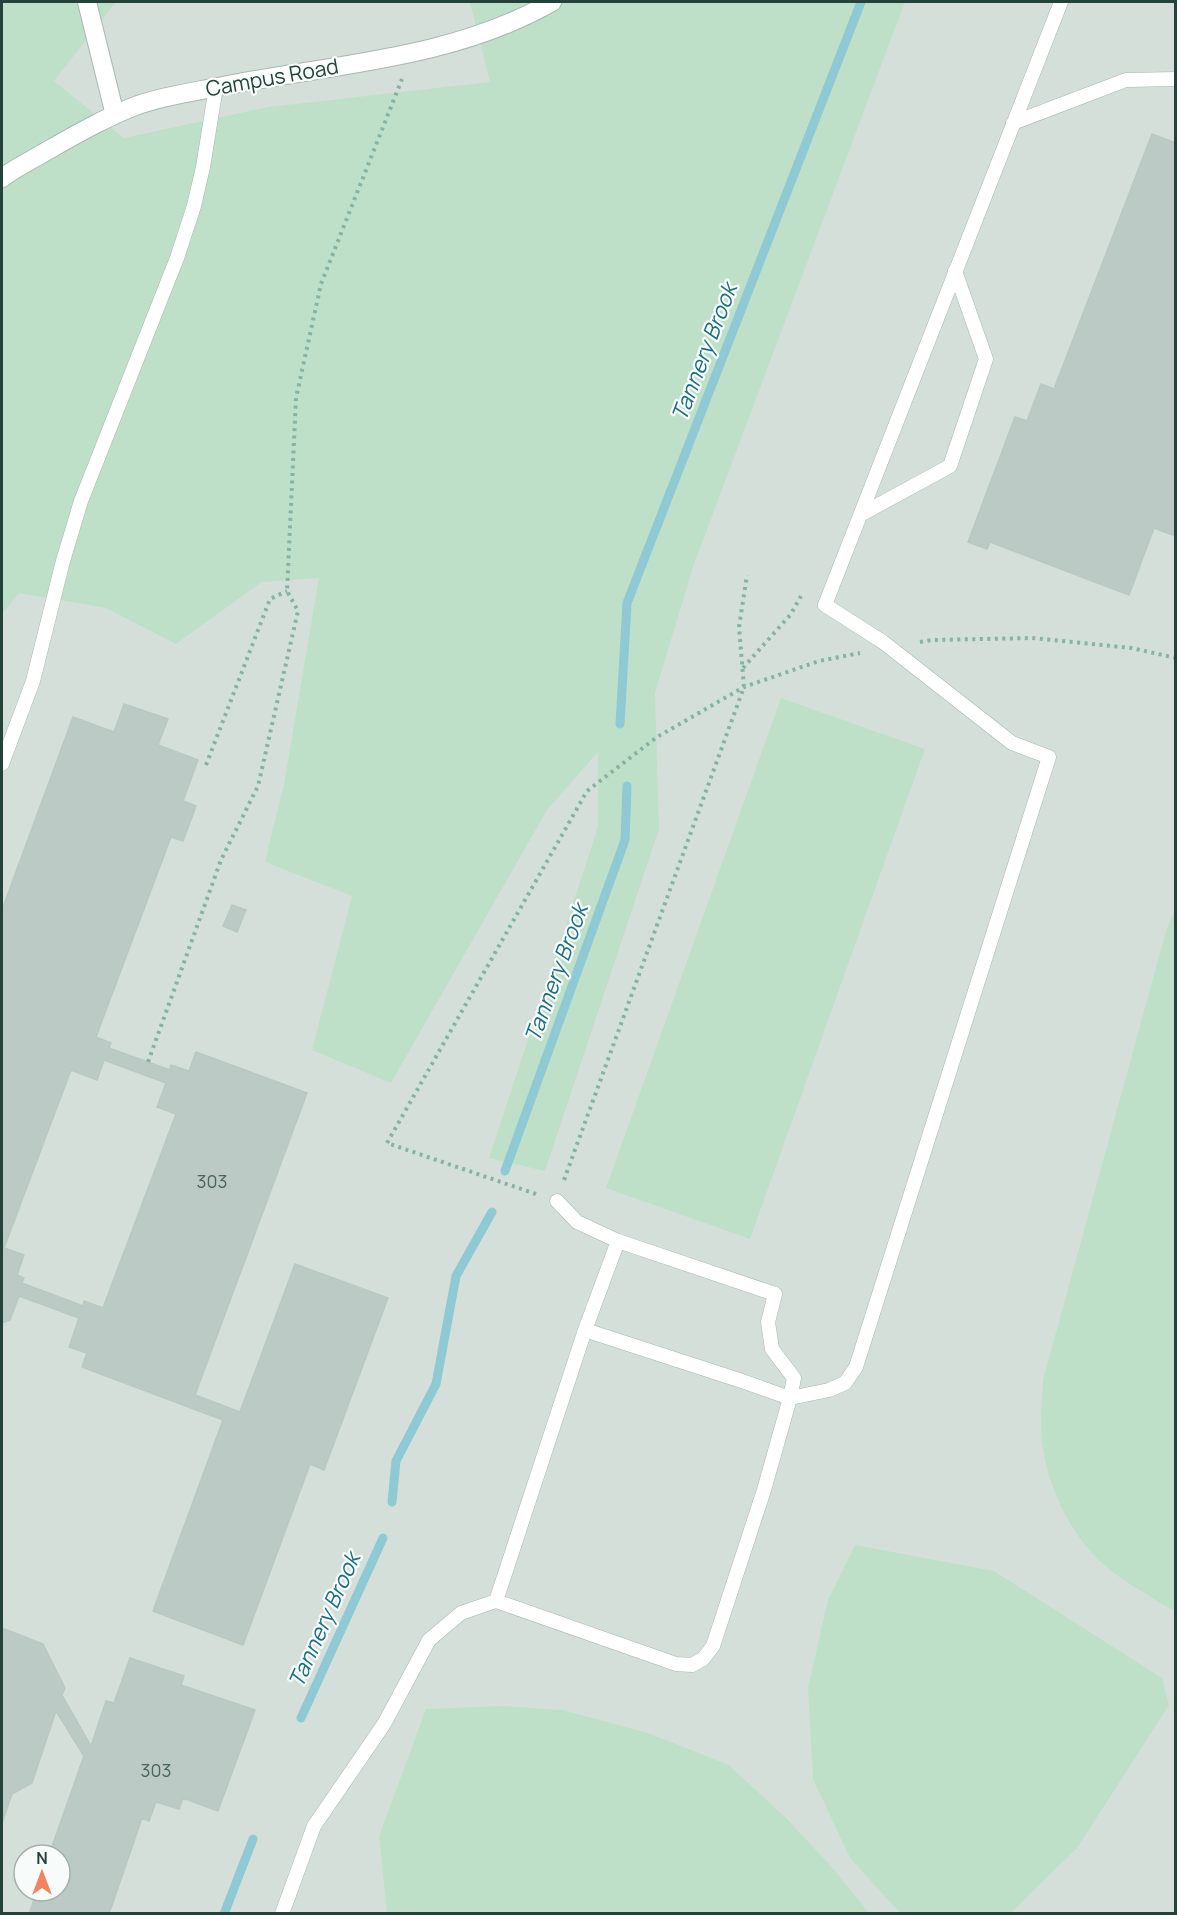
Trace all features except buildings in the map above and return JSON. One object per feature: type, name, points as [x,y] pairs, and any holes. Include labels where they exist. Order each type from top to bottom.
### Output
[{"type":"street","points":[[87,2],[115,115]]},
{"type":"street","name":"Campus Road","points":[[2,178],[71,137],[138,105],[216,87],[412,53],[465,40],[512,22],[552,2]]},
{"type":"lane","points":[[585,1330],[790,1398],[829,1390],[845,1383],[856,1367],[1049,757],[1012,743],[883,642],[825,605],[1061,2]]},
{"type":"lane","points":[[1013,123],[1126,80],[1176,80]]},
{"type":"lane","points":[[2,764],[33,681],[63,561],[81,501],[177,258],[187,227],[202,167],[216,87]]},
{"type":"lane","points":[[860,514],[950,466],[986,359],[955,272]]},
{"type":"lane","points":[[282,1914],[314,1826],[384,1724],[429,1640],[460,1613],[496,1601],[676,1664],[692,1665],[703,1659],[713,1646],[764,1490],[794,1378],[772,1349],[768,1322],[775,1294],[618,1241],[577,1222],[557,1201]]},
{"type":"lane","points":[[496,1601],[585,1330],[618,1241]]},
{"type":"path","points":[[148,1062],[221,860],[258,786],[298,611],[287,591],[296,398],[321,284],[402,78]]},
{"type":"path","points":[[557,1201],[744,687],[740,627],[747,575]]},
{"type":"path","points":[[206,765],[270,599],[287,591]]},
{"type":"path","points":[[743,669],[791,614],[801,596]]},
{"type":"path","points":[[911,644],[932,640],[1032,638],[1131,648],[1176,658]]},
{"type":"path","points":[[530,1192],[387,1143],[588,791],[657,737],[744,687],[819,661],[862,653]]},
{"type":"shaded area","points":[[2,2],[1175,2],[1175,1913],[2,1914]]},
{"type":"green space","points":[[2,2],[116,2],[54,81],[124,138],[268,107],[490,82],[470,2],[905,2],[693,567],[655,693],[659,829],[545,1171],[489,1158],[598,827],[598,752],[547,810],[391,1083],[312,1050],[352,896],[265,862],[284,784],[319,578],[262,582],[176,644],[106,608],[19,593],[2,614]]},
{"type":"green space","points":[[781,698],[925,749],[750,1239],[606,1188]]},
{"type":"green space","points":[[1175,910],[1176,1610],[1131,1585],[1112,1571],[1095,1556],[1076,1533],[1061,1507],[1050,1478],[1043,1449],[1041,1423],[1043,1380],[1166,931]]},
{"type":"green space","points":[[855,1545],[994,1571],[1162,1678],[1169,1705],[1078,1847],[1011,1913],[900,1913],[850,1858],[813,1779],[808,1688],[828,1600]]},
{"type":"green space","points":[[502,1706],[562,1710],[648,1733],[729,1765],[787,1819],[831,1866],[869,1913],[387,1913],[379,1836],[426,1709]]},
{"type":"waterway","name":"Tannery Brook","points":[[620,724],[627,603],[861,2]]},
{"type":"waterway","name":"Tannery Brook","points":[[505,1171],[625,840],[627,786]]},
{"type":"waterway","name":"Tannery Brook","points":[[392,1502],[396,1461],[436,1384],[456,1276],[492,1212]]},
{"type":"waterway","name":"Tannery Brook","points":[[301,1718],[383,1538]]},
{"type":"waterway","name":"Tannery Brook","points":[[224,1914],[253,1839]]}]
